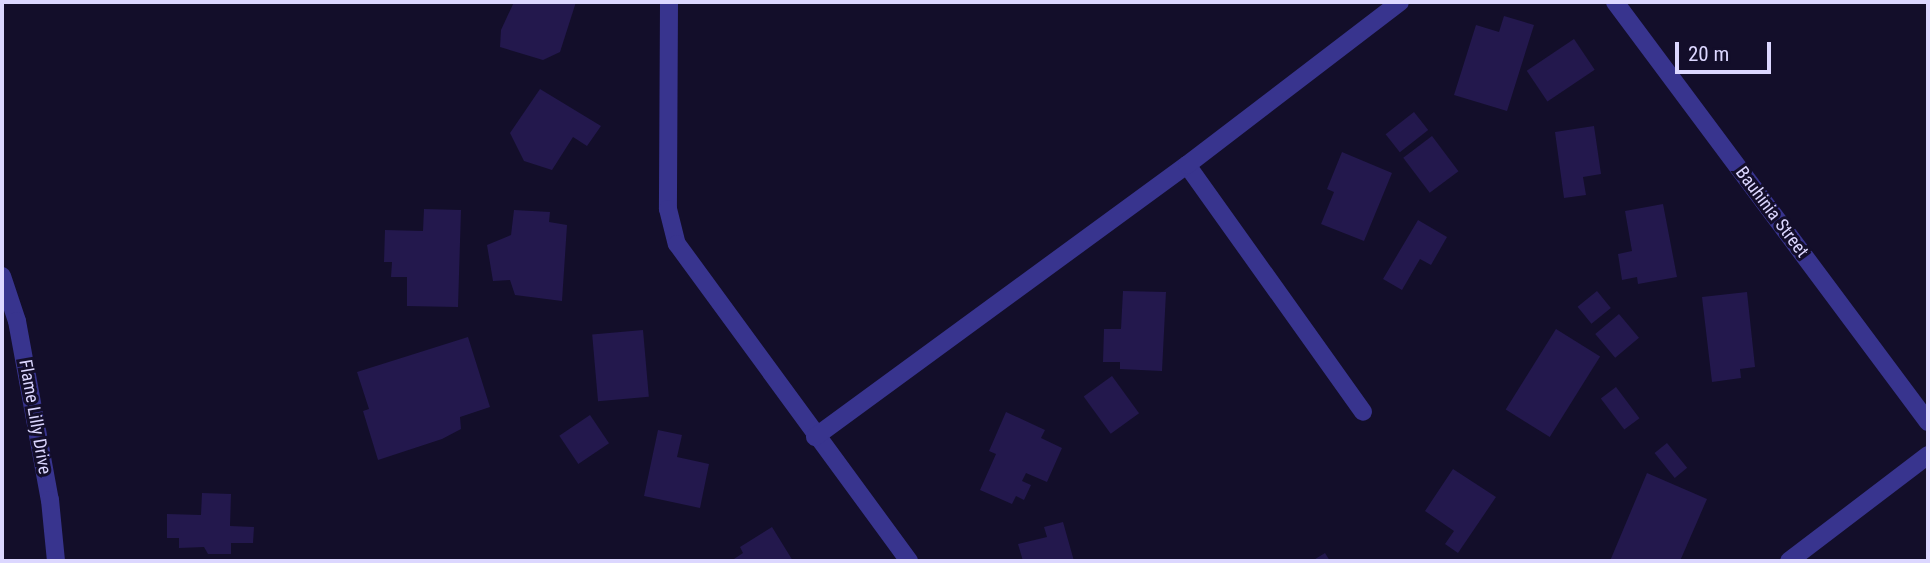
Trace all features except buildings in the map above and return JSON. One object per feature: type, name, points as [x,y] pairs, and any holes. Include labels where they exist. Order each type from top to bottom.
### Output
[{"type":"street","points":[[669,2],[668,209],[677,244],[909,561]]},
{"type":"street","points":[[816,437],[1187,165],[1400,2]]},
{"type":"street","name":"Bauhinia Street","points":[[1615,2],[1928,422]]},
{"type":"street","points":[[1187,165],[1363,412]]},
{"type":"street","name":"Flame Lilly Drive","points":[[2,276],[17,321],[50,500],[56,561]]},
{"type":"street","points":[[1789,561],[1928,455]]}]
